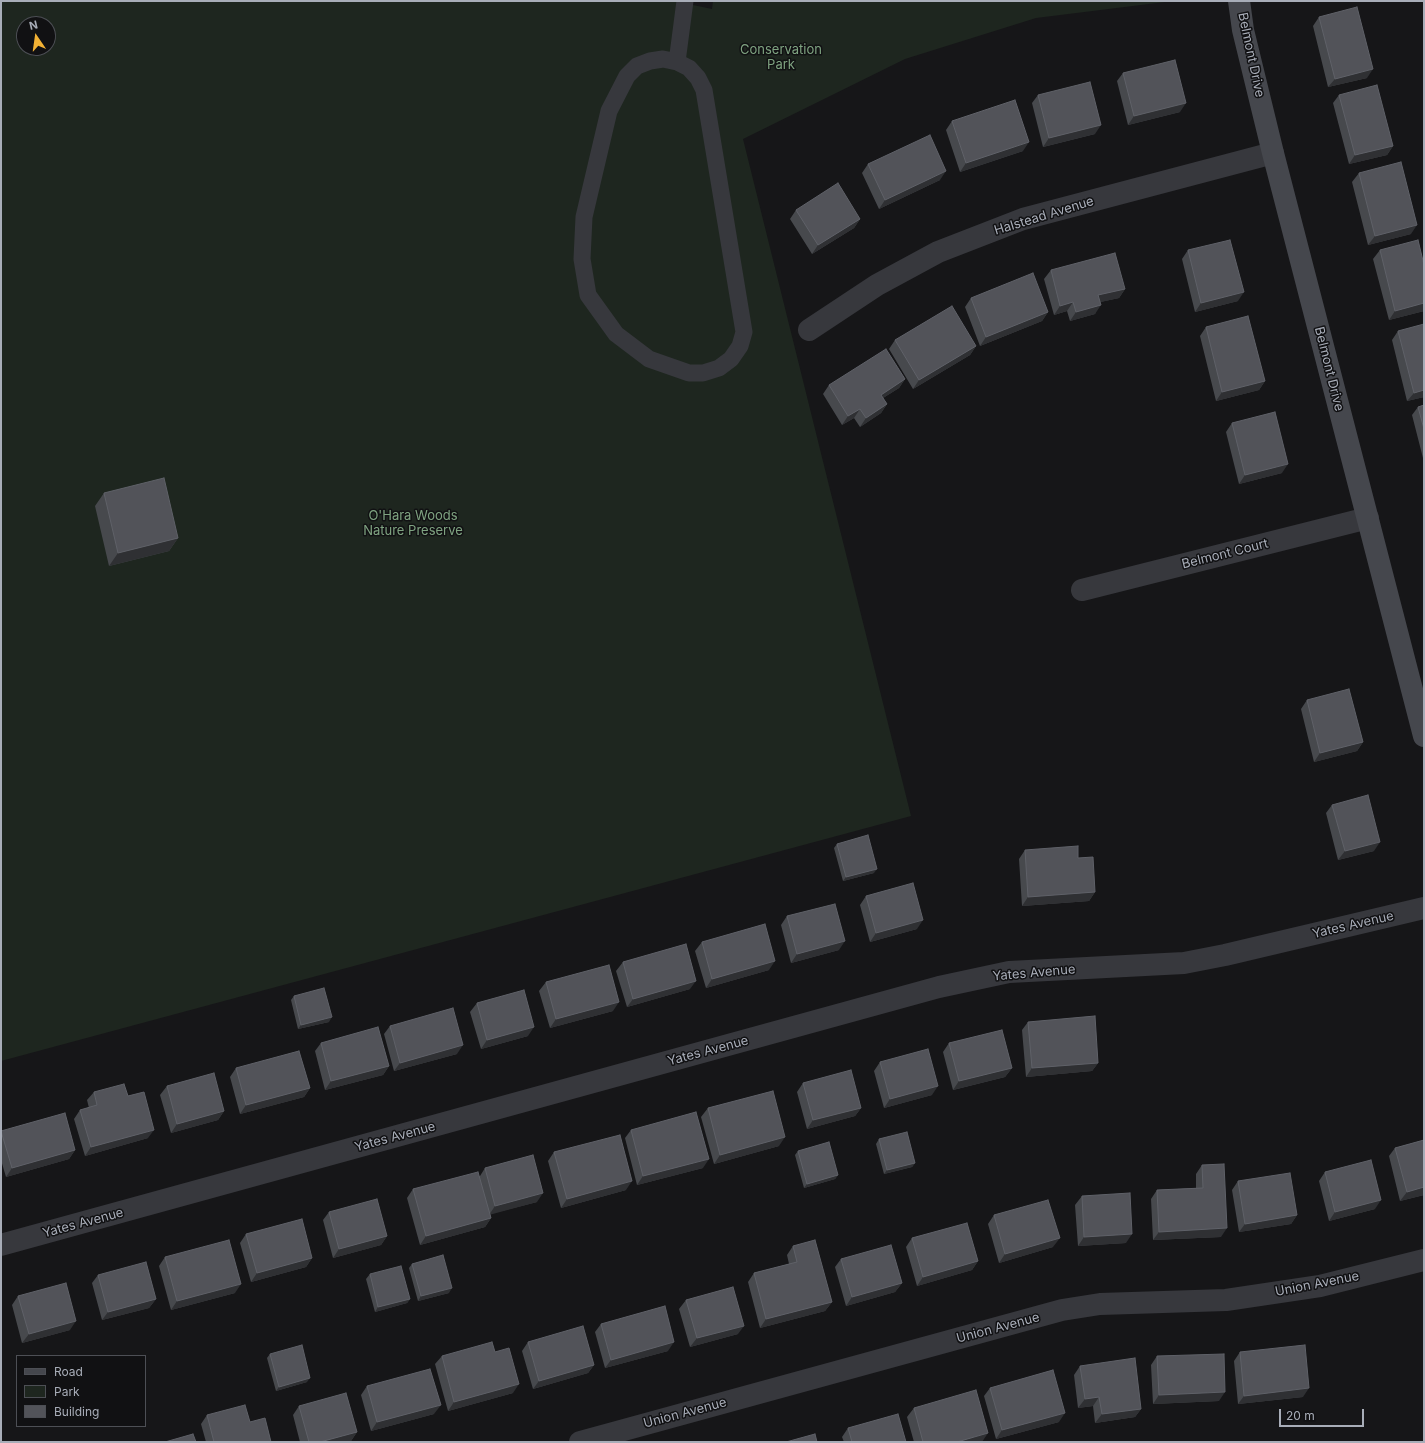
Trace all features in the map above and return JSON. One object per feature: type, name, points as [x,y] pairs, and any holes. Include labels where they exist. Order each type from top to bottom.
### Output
[{"type":"street","name":"Belmont Drive","points":[[1239,1],[1243,30],[1424,736]]},
{"type":"street","name":"Halstead Avenue","points":[[809,330],[877,285],[938,252],[1016,222],[1274,153]]},
{"type":"street","name":"Belmont Court","points":[[1082,590],[1368,518]]},
{"type":"street","name":"Yates Avenue","points":[[1,1245],[945,986],[1009,972],[1184,963],[1225,955],[1424,908]]},
{"type":"street","name":"Union Avenue","points":[[580,1442],[1062,1310],[1100,1304],[1226,1300],[1320,1286],[1424,1260]]},
{"type":"lane","points":[[677,62],[684,1]]},
{"type":"lane","points":[[663,59],[677,62],[689,68],[698,78],[704,90],[744,332],[740,346],[731,359],[719,368],[703,373],[689,372],[649,359],[616,334],[588,295],[582,259],[584,217],[609,111],[620,87],[627,76],[637,66],[650,61],[663,59]]},
{"type":"green space","name":"O'Hara Woods Nature Preserve","points":[[1,1],[674,1],[712,9],[713,1],[1173,1],[1036,18],[905,59],[743,139],[911,816],[1,1061]]},
{"type":"building","points":[[1357,7],[1373,69],[1335,79],[1319,17]]},
{"type":"building","points":[[1175,60],[1186,103],[1134,116],[1123,73]]},
{"type":"building","points":[[1090,82],[1101,125],[1049,138],[1038,95]]},
{"type":"building","points":[[1377,85],[1393,146],[1355,155],[1339,95]]},
{"type":"building","points":[[1015,100],[1029,142],[966,163],[952,121]]},
{"type":"building","points":[[930,135],[946,171],[885,200],[868,164]]},
{"type":"building","points":[[1401,162],[1417,225],[1375,236],[1359,173]]},
{"type":"building","points":[[838,183],[860,219],[818,245],[796,210]]},
{"type":"building","points":[[1230,240],[1244,292],[1201,303],[1188,250]]},
{"type":"building","points":[[1418,240],[1424,265],[1424,303],[1395,311],[1380,250]]},
{"type":"building","points":[[1115,253],[1125,289],[1098,295],[1101,305],[1076,312],[1073,302],[1060,306],[1051,270]]},
{"type":"building","points":[[1033,273],[1048,312],[986,337],[971,298]]},
{"type":"building","points":[[952,306],[976,346],[919,380],[895,340]]},
{"type":"building","points":[[1248,316],[1265,381],[1222,392],[1206,327]]},
{"type":"building","points":[[1424,324],[1424,390],[1414,393],[1398,331]]},
{"type":"building","points":[[886,349],[905,379],[881,395],[887,404],[866,418],[860,409],[848,416],[829,385]]},
{"type":"building","points":[[1424,405],[1424,429],[1418,407]]},
{"type":"building","points":[[1275,412],[1288,464],[1245,475],[1232,423]]},
{"type":"building","points":[[164,478],[178,538],[118,553],[104,493]]},
{"type":"building","points":[[1349,689],[1363,742],[1320,753],[1307,700]]},
{"type":"building","points":[[1368,795],[1380,842],[1345,851],[1332,805]]},
{"type":"building","points":[[868,835],[877,869],[846,877],[837,844]]},
{"type":"building","points":[[1078,846],[1078,858],[1093,857],[1095,892],[1028,897],[1025,850]]},
{"type":"building","points":[[913,883],[923,920],[876,933],[866,896]]},
{"type":"building","points":[[835,904],[845,941],[797,954],[787,916]]},
{"type":"building","points":[[765,924],[775,961],[712,979],[702,942]]},
{"type":"building","points":[[686,944],[696,981],[633,999],[623,962]]},
{"type":"building","points":[[609,965],[619,1002],[556,1019],[546,982]]},
{"type":"building","points":[[324,988],[332,1017],[301,1025],[294,996]]},
{"type":"building","points":[[524,990],[534,1027],[487,1040],[477,1003]]},
{"type":"building","points":[[453,1008],[463,1045],[400,1063],[390,1026]]},
{"type":"building","points":[[1095,1016],[1098,1063],[1032,1068],[1028,1022]]},
{"type":"building","points":[[378,1027],[389,1066],[331,1081],[321,1043]]},
{"type":"building","points":[[1002,1030],[1012,1068],[959,1081],[949,1043]]},
{"type":"building","points":[[928,1049],[938,1086],[890,1099],[880,1062]]},
{"type":"building","points":[[299,1051],[310,1088],[246,1105],[236,1068]]},
{"type":"building","points":[[851,1070],[861,1108],[813,1120],[803,1083]]},
{"type":"building","points":[[214,1073],[224,1111],[177,1124],[167,1086]]},
{"type":"building","points":[[124,1084],[128,1096],[144,1092],[154,1130],[91,1147],[80,1110],[97,1105],[94,1092]]},
{"type":"building","points":[[773,1091],[785,1137],[720,1155],[708,1108]]},
{"type":"building","points":[[696,1112],[709,1159],[643,1176],[631,1130]]},
{"type":"building","points":[[65,1113],[75,1150],[12,1168],[1,1131]]},
{"type":"building","points":[[907,1132],[915,1163],[887,1170],[879,1139]]},
{"type":"building","points":[[620,1135],[632,1181],[567,1199],[554,1152]]},
{"type":"building","points":[[1424,1140],[1424,1187],[1407,1192],[1395,1148]]},
{"type":"building","points":[[829,1142],[838,1175],[807,1184],[798,1151]]},
{"type":"building","points":[[533,1155],[543,1193],[495,1206],[485,1168]]},
{"type":"building","points":[[1371,1160],[1381,1200],[1335,1212],[1325,1172]]},
{"type":"building","points":[[1224,1164],[1227,1228],[1159,1232],[1157,1190],[1203,1188],[1202,1165]]},
{"type":"building","points":[[478,1172],[491,1218],[426,1236],[413,1189]]},
{"type":"building","points":[[1290,1173],[1297,1215],[1245,1224],[1238,1181]]},
{"type":"building","points":[[1130,1193],[1132,1234],[1084,1237],[1082,1196]]},
{"type":"building","points":[[377,1199],[387,1236],[339,1249],[329,1212]]},
{"type":"building","points":[[1048,1200],[1060,1238],[1005,1254],[994,1215]]},
{"type":"building","points":[[302,1219],[312,1258],[257,1273],[246,1234]]},
{"type":"building","points":[[967,1223],[978,1261],[923,1277],[912,1238]]},
{"type":"building","points":[[229,1240],[241,1284],[177,1301],[165,1257]]},
{"type":"building","points":[[815,1240],[832,1302],[766,1319],[754,1273],[797,1262],[793,1246]]},
{"type":"building","points":[[891,1245],[902,1283],[852,1297],[841,1259]]},
{"type":"building","points":[[443,1255],[452,1288],[421,1296],[412,1264]]},
{"type":"building","points":[[146,1262],[156,1299],[108,1312],[98,1275]]},
{"type":"building","points":[[401,1266],[410,1299],[378,1307],[370,1274]]},
{"type":"building","points":[[66,1283],[76,1321],[29,1334],[18,1296]]},
{"type":"building","points":[[733,1287],[744,1326],[697,1338],[686,1300]]},
{"type":"building","points":[[665,1306],[674,1342],[611,1360],[601,1324]]},
{"type":"building","points":[[583,1326],[594,1365],[539,1381],[528,1342]]},
{"type":"building","points":[[492,1342],[495,1352],[509,1348],[519,1384],[454,1402],[442,1356]]},
{"type":"building","points":[[302,1345],[310,1378],[279,1387],[270,1354]]},
{"type":"building","points":[[1305,1345],[1309,1388],[1244,1396],[1240,1352]]},
{"type":"building","points":[[1224,1354],[1225,1392],[1159,1395],[1157,1356]]},
{"type":"building","points":[[1135,1358],[1141,1409],[1102,1414],[1099,1397],[1085,1399],[1080,1366]]},
{"type":"building","points":[[430,1369],[441,1405],[377,1422],[367,1386]]},
{"type":"building","points":[[1053,1370],[1065,1413],[1002,1430],[990,1388]]},
{"type":"building","points":[[976,1390],[988,1433],[957,1442],[923,1442],[914,1408]]},
{"type":"building","points":[[346,1393],[357,1432],[320,1442],[309,1442],[299,1406]]},
{"type":"building","points":[[245,1405],[250,1422],[265,1418],[271,1442],[214,1442],[207,1415]]},
{"type":"building","points":[[898,1414],[906,1442],[852,1442],[848,1428]]},
{"type":"building","points":[[193,1434],[196,1442],[165,1442]]},
{"type":"building","points":[[815,1434],[817,1442],[786,1442]]},
{"type":"park label","name":"Conservation Park","points":[[781,58]]}]
